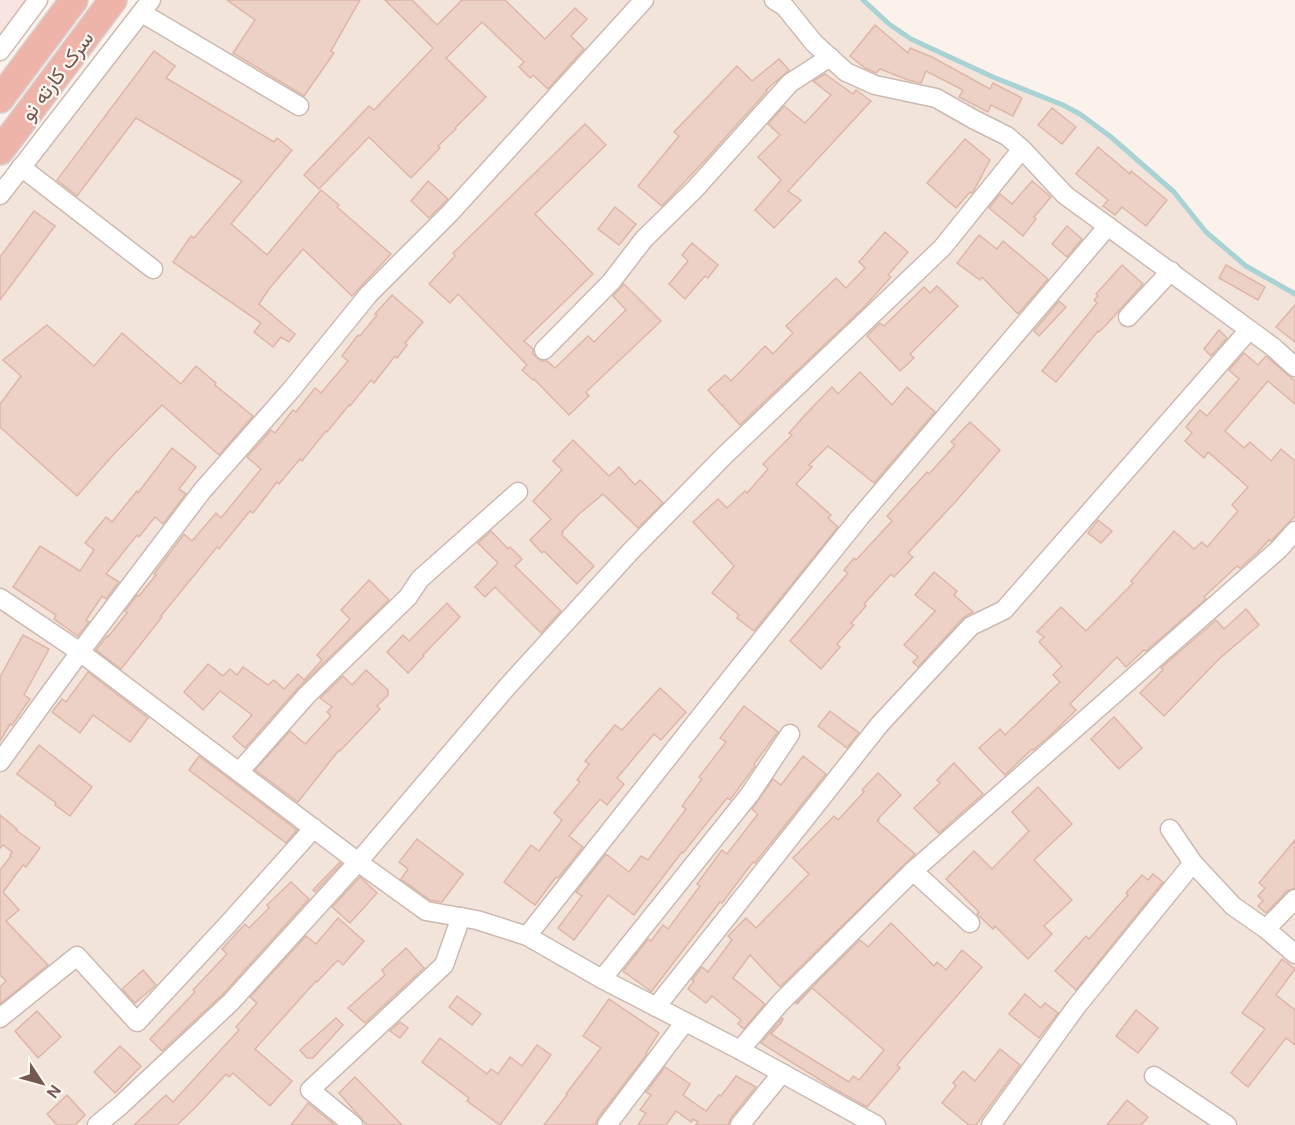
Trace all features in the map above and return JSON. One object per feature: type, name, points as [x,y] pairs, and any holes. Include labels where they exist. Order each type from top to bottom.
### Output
[{"type":"highway","points":[[0,99],[74,0]]},
{"type":"highway","name":"سرک کارته نو","points":[[10,159],[113,0]]},
{"type":"street","points":[[0,51],[38,0]]},
{"type":"street","points":[[0,762],[202,490],[291,390],[369,294],[450,213],[644,0]]},
{"type":"street","points":[[774,0],[785,7],[814,43],[846,72],[875,85],[936,98],[1007,136],[1065,195],[1273,347],[1295,367]]},
{"type":"street","points":[[0,195],[10,159],[146,6],[299,106]]},
{"type":"street","points":[[544,350],[610,282],[644,239],[695,189],[790,83],[830,57]]},
{"type":"street","points":[[97,1125],[231,1002],[358,862],[507,687],[630,552],[724,456],[942,248],[1022,149]]},
{"type":"street","points":[[10,159],[153,269]]},
{"type":"street","points":[[527,936],[860,517],[1108,226]]},
{"type":"street","points":[[1128,317],[1170,271]]},
{"type":"street","points":[[656,1007],[880,724],[971,626],[1004,610],[1250,330]]},
{"type":"street","points":[[239,772],[307,695],[408,597],[420,579],[518,492]]},
{"type":"street","points":[[740,1050],[781,1002],[913,871],[1279,549],[1295,531]]},
{"type":"street","points":[[3,607],[80,652],[426,911],[477,920],[527,936],[602,979],[740,1050],[876,1125]]},
{"type":"street","points":[[602,979],[750,794],[790,734]]},
{"type":"street","points":[[0,1018],[77,956],[137,1022],[314,828]]},
{"type":"street","points":[[1170,829],[1193,862],[1233,906],[1266,929],[1295,954]]},
{"type":"street","points":[[991,1125],[1076,1007],[1193,862]]},
{"type":"street","points":[[913,871],[970,923]]},
{"type":"street","points":[[1266,929],[1295,899]]},
{"type":"street","points":[[353,1125],[310,1090],[444,965],[461,917]]},
{"type":"street","points":[[607,1125],[685,1022]]},
{"type":"street","points":[[741,1125],[782,1073]]},
{"type":"street","points":[[1154,1076],[1227,1125]]},
{"type":"shaded area","points":[[0,0],[38,0],[0,51]]},
{"type":"shaded area","points":[[151,0],[863,0],[889,24],[911,39],[1080,114],[1111,137],[1174,192],[1206,232],[1246,266],[1295,294],[1295,1125],[0,1125],[0,195]]},
{"type":"building","points":[[227,0],[360,0],[331,51],[334,53],[304,96],[233,53],[255,20]]},
{"type":"building","points":[[385,0],[412,0],[437,25],[462,0],[505,0],[545,39],[575,8],[587,19],[571,36],[584,49],[548,89],[533,75],[530,78],[519,67],[524,62],[482,22],[446,58],[486,97],[438,146],[440,148],[411,178],[369,137],[319,189],[304,175],[369,106],[374,110],[433,48]]},
{"type":"building","points":[[875,25],[908,53],[910,48],[932,57],[990,89],[993,83],[1022,98],[1013,116],[991,105],[988,112],[959,97],[963,90],[926,71],[921,83],[880,69],[876,73],[865,68],[850,56]]},
{"type":"building","points":[[154,51],[175,66],[166,78],[274,142],[277,138],[292,150],[231,224],[267,255],[321,190],[391,254],[352,296],[303,249],[259,304],[295,334],[289,342],[281,337],[273,347],[254,332],[261,323],[173,262],[191,236],[194,238],[242,181],[136,118],[77,196],[57,180]]},
{"type":"building","points":[[779,59],[789,70],[766,90],[662,206],[638,186],[679,136],[674,132],[737,66],[752,81]]},
{"type":"building","points":[[825,74],[853,94],[856,90],[871,101],[788,191],[801,200],[774,228],[755,210],[781,180],[758,157],[780,135],[768,124],[784,106],[805,123],[831,95],[813,81]]},
{"type":"building","points":[[1052,108],[1076,127],[1062,144],[1038,125]]},
{"type":"building","points":[[585,124],[606,145],[535,214],[593,274],[524,341],[533,349],[533,354],[537,358],[547,361],[555,368],[588,336],[594,342],[626,310],[613,296],[624,284],[661,321],[586,392],[589,396],[569,415],[522,370],[527,365],[458,294],[450,303],[429,284],[455,256],[453,253]]},
{"type":"building","points":[[965,139],[990,160],[973,192],[970,192],[956,208],[927,183]]},
{"type":"building","points":[[1098,147],[1130,174],[1131,171],[1167,200],[1146,226],[1122,207],[1115,215],[1103,206],[1108,200],[1076,174]]},
{"type":"building","points":[[428,181],[448,199],[429,218],[411,201]]},
{"type":"building","points":[[1032,181],[1051,197],[1034,217],[1036,219],[1023,236],[989,208],[1000,194],[1012,204]]},
{"type":"building","points":[[615,207],[636,224],[619,245],[598,229]]},
{"type":"building","points":[[34,211],[55,226],[0,300],[0,257]]},
{"type":"building","points":[[1067,226],[1082,239],[1067,257],[1052,244]]},
{"type":"building","points":[[885,232],[908,252],[888,275],[891,277],[865,306],[740,425],[708,390],[725,375],[731,381],[765,346],[773,354],[793,333],[786,326],[836,278],[846,288],[865,268],[859,262]]},
{"type":"building","points":[[979,235],[997,249],[1003,241],[1048,279],[1018,314],[982,277],[980,280],[957,263]]},
{"type":"building","points":[[692,243],[718,265],[708,278],[705,276],[685,299],[669,284],[688,261],[682,255]]},
{"type":"building","points":[[1122,265],[1143,284],[1098,331],[1056,382],[1042,371],[1097,303],[1094,300],[1098,296],[1096,294]]},
{"type":"building","points":[[1226,265],[1265,287],[1258,300],[1219,278]]},
{"type":"building","points":[[937,286],[958,306],[910,354],[914,358],[900,371],[867,336],[880,323],[884,326],[924,287],[930,293]]},
{"type":"building","points":[[392,295],[423,322],[405,343],[407,345],[397,358],[395,356],[374,383],[371,380],[302,461],[300,459],[279,484],[277,482],[253,513],[250,511],[219,549],[217,547],[121,669],[96,650],[127,613],[125,611],[137,595],[139,596],[156,575],[154,574],[184,534],[192,541],[216,513],[221,518],[261,469],[247,457],[271,430],[275,433],[293,410],[296,412],[315,388],[321,393],[348,361],[342,356]]},
{"type":"building","points":[[1059,301],[1066,307],[1039,336],[1034,331]]},
{"type":"building","points":[[1295,305],[1295,342],[1276,327]]},
{"type":"building","points":[[47,325],[94,366],[122,333],[181,384],[196,366],[253,416],[219,455],[162,405],[77,496],[0,427],[0,404],[21,376],[3,360]]},
{"type":"building","points":[[1219,330],[1227,338],[1211,356],[1204,349]]},
{"type":"building","points":[[1244,353],[1258,365],[1266,356],[1295,381],[1295,404],[1268,381],[1225,431],[1244,448],[1250,442],[1271,461],[1281,449],[1295,461],[1295,516],[1271,541],[1269,540],[1240,568],[1237,566],[1204,597],[1206,599],[1126,667],[1117,657],[1070,704],[1076,710],[1005,775],[979,748],[1000,729],[1005,735],[1060,682],[1053,675],[1062,666],[1039,642],[1044,637],[1037,632],[1061,607],[1086,631],[1133,583],[1131,581],[1174,531],[1194,549],[1202,542],[1207,547],[1238,511],[1232,505],[1248,487],[1208,452],[1204,458],[1185,441],[1192,433],[1186,427],[1200,410],[1207,416],[1239,379],[1229,370]]},
{"type":"building","points":[[860,372],[892,405],[907,387],[935,412],[874,483],[828,446],[809,465],[812,467],[796,484],[831,515],[828,518],[838,527],[754,631],[737,618],[739,615],[712,593],[734,566],[693,522],[718,499],[727,508],[745,491],[747,493],[768,469],[763,464],[792,435],[789,433],[805,415],[832,387],[838,394]]},
{"type":"building","points":[[970,422],[1000,450],[908,553],[913,557],[894,577],[891,574],[864,604],[866,606],[851,623],[854,625],[837,644],[840,647],[821,669],[790,641],[848,573],[844,570],[854,558],[856,560],[892,521],[887,516],[955,445],[951,442]]},
{"type":"building","points":[[573,440],[609,476],[619,467],[635,485],[640,480],[663,503],[638,528],[603,494],[579,514],[562,532],[562,535],[594,566],[577,584],[530,540],[551,519],[533,501],[562,470],[553,461]]},
{"type":"building","points":[[172,448],[196,467],[179,489],[186,494],[163,524],[155,517],[139,537],[137,535],[106,574],[119,582],[106,599],[102,596],[86,620],[89,622],[78,636],[54,619],[56,615],[13,587],[40,546],[80,571],[94,550],[85,543],[106,517],[112,522],[137,491],[138,493]]},
{"type":"building","points":[[1098,520],[1112,531],[1101,543],[1088,533]]},
{"type":"building","points":[[491,531],[508,549],[510,547],[522,559],[515,566],[561,611],[541,633],[495,587],[485,597],[475,587],[498,563],[478,543]]},
{"type":"building","points":[[934,572],[957,591],[954,595],[973,612],[963,618],[918,667],[913,662],[918,657],[904,645],[935,611],[915,595]]},
{"type":"building","points":[[369,580],[389,600],[299,687],[245,748],[233,737],[252,715],[220,691],[203,710],[184,692],[208,664],[223,676],[230,669],[237,675],[243,667],[268,685],[274,680],[284,689],[298,674],[304,680],[322,660],[317,655],[350,619],[341,610]]},
{"type":"building","points":[[447,603],[460,617],[408,673],[387,652],[403,635],[409,641]]},
{"type":"building","points":[[1246,609],[1259,625],[1219,659],[1164,716],[1140,693],[1163,670],[1161,668],[1216,620],[1224,629]]},
{"type":"building","points":[[23,635],[49,649],[24,695],[30,699],[0,741],[0,677]]},
{"type":"building","points":[[366,670],[388,690],[388,695],[377,706],[380,709],[339,750],[298,802],[255,770],[290,731],[305,744],[331,716],[327,712],[332,707],[320,698],[343,676],[352,685]]},
{"type":"building","points":[[88,672],[148,718],[130,742],[93,715],[80,733],[52,712],[62,699],[66,702]]},
{"type":"building","points":[[660,688],[686,712],[661,740],[654,734],[617,778],[624,784],[607,805],[600,799],[569,836],[583,847],[535,905],[504,882],[531,845],[539,851],[562,820],[554,813],[580,782],[577,780],[589,764],[585,761],[615,725],[622,730]]},
{"type":"building","points":[[744,706],[778,732],[730,800],[727,798],[634,915],[608,895],[574,940],[558,928],[582,896],[576,892],[606,854],[629,872],[641,856],[648,860],[686,809],[682,806],[702,779],[699,777],[726,742],[720,738]]},
{"type":"building","points":[[830,711],[859,733],[847,748],[818,726]]},
{"type":"building","points":[[1114,717],[1142,748],[1119,769],[1091,739]]},
{"type":"building","points":[[39,745],[92,787],[70,816],[17,774]]},
{"type":"building","points":[[199,756],[297,830],[286,843],[189,770]]},
{"type":"building","points":[[803,756],[826,774],[722,903],[720,902],[651,992],[623,971],[648,939],[651,941],[663,925],[668,929],[700,886],[697,884],[722,850],[727,854],[758,814],[752,809],[773,779],[781,785]]},
{"type":"building","points":[[954,763],[983,794],[939,833],[914,808],[940,783],[937,780]]},
{"type":"building","points":[[878,773],[901,795],[877,821],[915,854],[780,987],[750,955],[733,978],[765,1004],[744,1029],[738,1024],[741,1020],[712,996],[706,1003],[688,989],[694,981],[692,980],[702,967],[708,972],[732,940],[728,936],[746,918],[756,928],[809,874],[793,858],[834,816],[838,820]]},
{"type":"building","points":[[1038,787],[1072,824],[1034,860],[1072,900],[1044,926],[1052,934],[1028,959],[995,926],[993,929],[977,914],[979,912],[946,879],[974,851],[992,869],[1029,831],[1012,812]]},
{"type":"building","points":[[0,815],[40,848],[26,867],[23,865],[3,892],[19,910],[6,921],[48,965],[0,1004],[0,987],[6,981],[0,975],[0,870],[12,852],[3,845],[0,848]]},
{"type":"building","points":[[417,839],[463,874],[442,902],[430,900],[401,879],[408,869],[399,862]]},
{"type":"building","points":[[1295,840],[1295,888],[1287,891],[1266,913],[1258,906],[1263,901],[1258,896],[1265,888],[1259,883]]},
{"type":"building","points":[[340,862],[341,864],[315,892],[313,890]]},
{"type":"building","points":[[1153,874],[1163,882],[1076,990],[1055,971],[1086,936],[1089,939],[1128,895],[1126,893],[1142,875],[1148,880]]},
{"type":"building","points":[[360,877],[377,893],[350,923],[332,907]]},
{"type":"building","points":[[291,882],[309,899],[223,994],[162,1051],[150,1039],[227,954],[222,949],[245,924],[249,928],[269,908],[267,905]]},
{"type":"building","points":[[338,918],[364,941],[343,965],[338,960],[316,981],[255,1049],[292,1081],[270,1106],[233,1073],[229,1077],[226,1074],[177,1125],[134,1125],[166,1095],[173,1102],[239,1030],[236,1027],[257,1003],[250,997],[306,936],[316,944]]},
{"type":"building","points":[[891,923],[934,966],[937,962],[946,970],[962,950],[982,967],[897,1065],[900,1068],[867,1107],[761,1043],[782,1018],[781,1023],[771,1034],[849,1082],[853,1076],[859,1080],[884,1050],[812,988],[796,1003],[860,940],[868,947]]},
{"type":"building","points":[[406,948],[424,968],[365,1023],[348,1008],[385,975],[382,970]]},
{"type":"building","points":[[1282,959],[1295,969],[1276,995],[1295,1010],[1295,1045],[1286,1038],[1248,1087],[1231,1073],[1265,1029],[1242,1013]]},
{"type":"building","points":[[143,970],[156,985],[135,1003],[122,989]]},
{"type":"building","points":[[1025,994],[1041,1008],[1045,1003],[1058,1013],[1039,1038],[1009,1014]]},
{"type":"building","points":[[457,996],[481,1014],[472,1025],[449,1007]]},
{"type":"building","points":[[609,999],[659,1033],[647,1054],[595,1125],[544,1125],[601,1048],[583,1036]]},
{"type":"building","points":[[1136,1010],[1158,1028],[1138,1053],[1116,1036]]},
{"type":"building","points":[[37,1011],[61,1037],[38,1058],[15,1031]]},
{"type":"building","points":[[336,1018],[343,1025],[313,1058],[307,1058],[300,1050]]},
{"type":"building","points":[[400,1022],[408,1028],[400,1038],[390,1031]]},
{"type":"building","points":[[440,1038],[487,1074],[491,1069],[498,1074],[510,1057],[522,1066],[537,1045],[551,1055],[500,1125],[467,1101],[469,1098],[422,1062]]},
{"type":"building","points":[[120,1046],[141,1066],[115,1093],[94,1072]]},
{"type":"building","points":[[1000,1049],[1020,1065],[976,1125],[969,1125],[942,1103],[956,1086],[953,1083],[963,1071],[975,1081]]},
{"type":"building","points":[[665,1067],[690,1084],[683,1095],[706,1111],[736,1076],[756,1087],[728,1125],[696,1125],[698,1122],[693,1119],[691,1122],[676,1111],[666,1125],[638,1125],[646,1113],[640,1110],[651,1095],[646,1092]]},
{"type":"building","points":[[355,1077],[402,1125],[367,1125],[339,1093]]},
{"type":"building","points":[[67,1095],[85,1115],[75,1125],[57,1125],[47,1114]]},
{"type":"building","points":[[1127,1100],[1148,1117],[1141,1125],[1107,1125]]},
{"type":"building","points":[[308,1103],[335,1125],[291,1125]]},
{"type":"waterway","points":[[863,0],[889,24],[911,39],[1080,114],[1111,137],[1174,192],[1206,232],[1246,266],[1295,294]]}]
